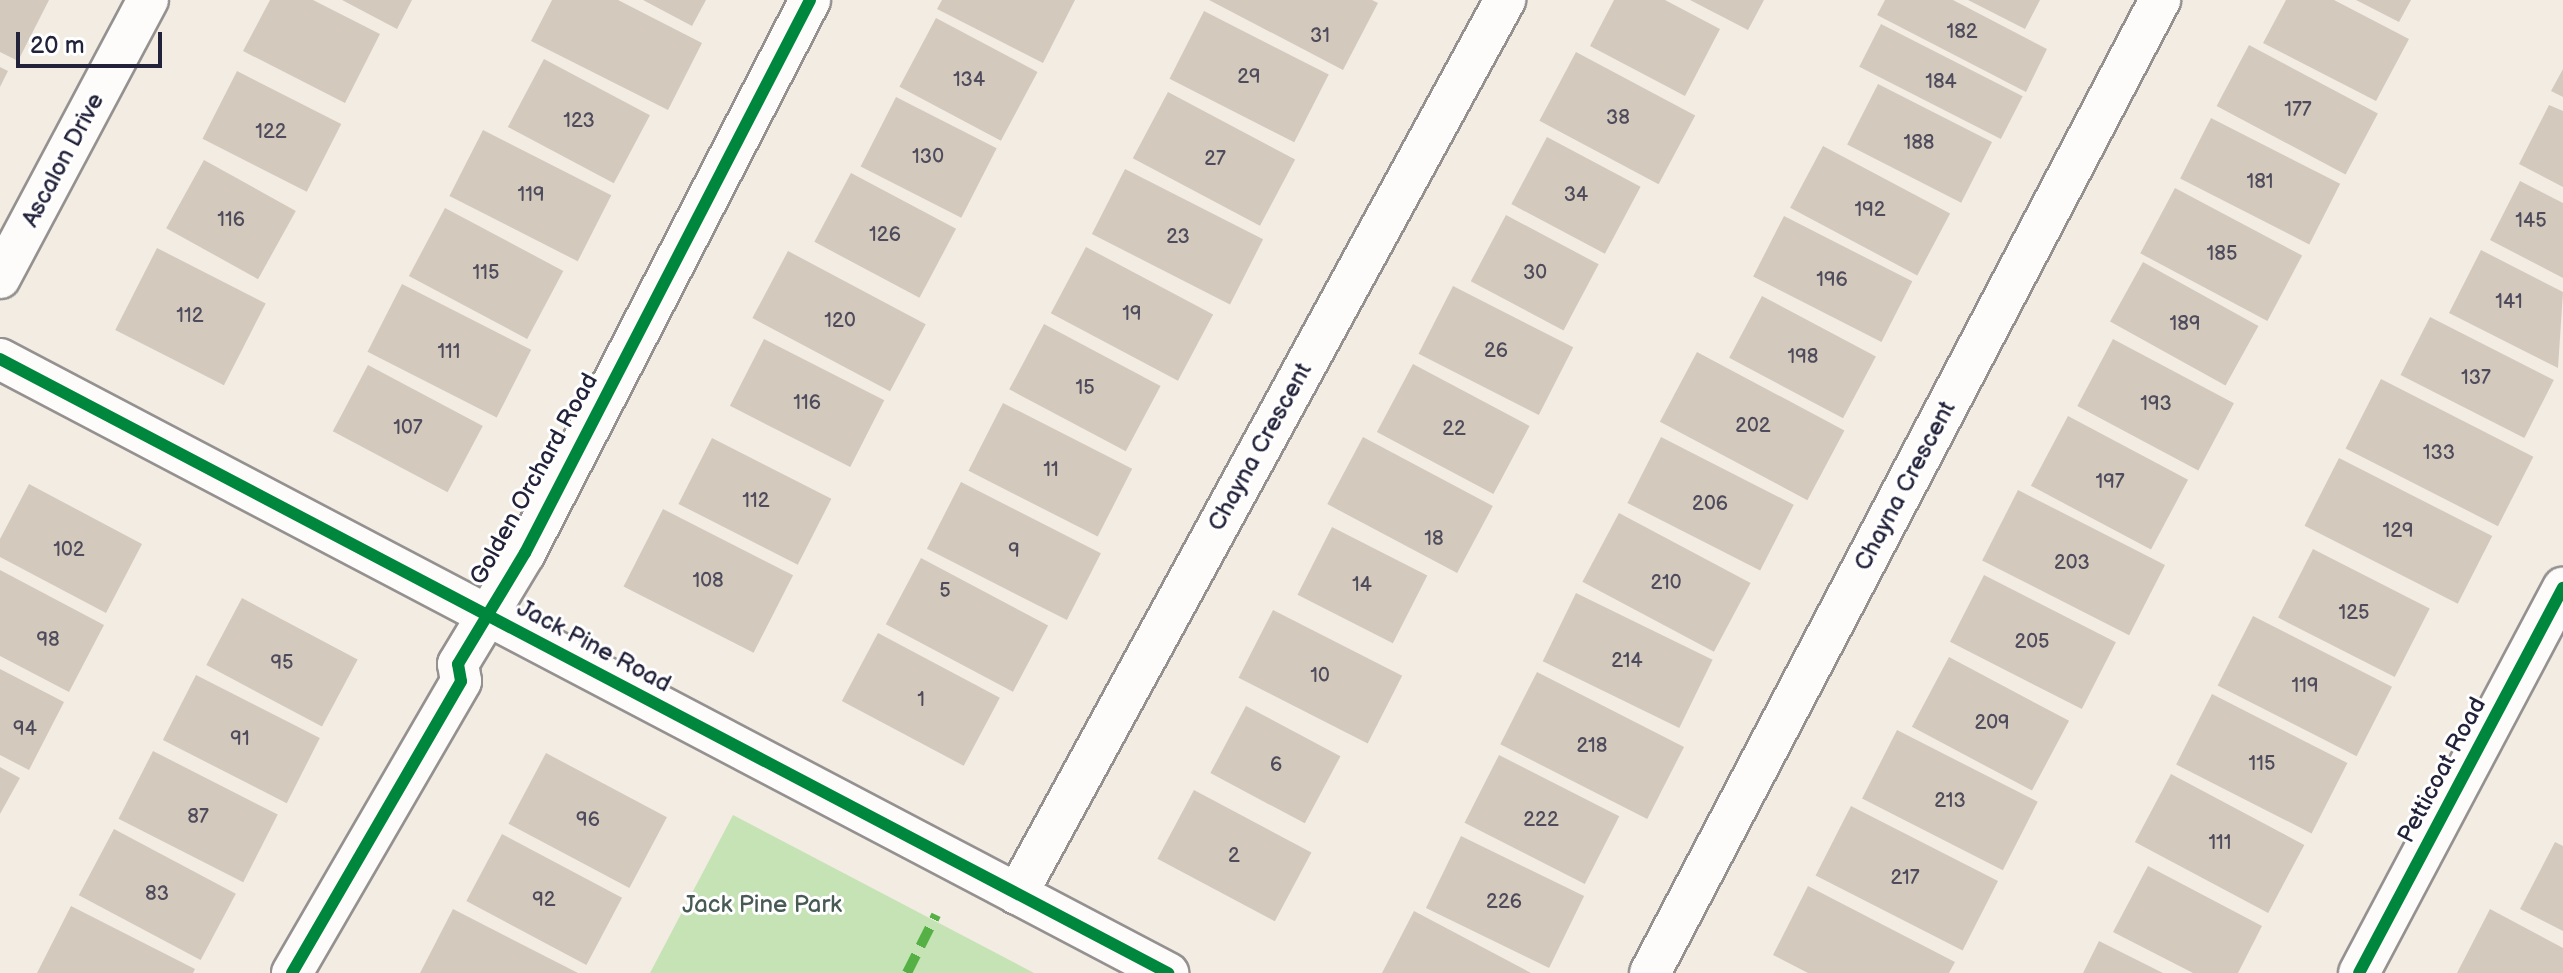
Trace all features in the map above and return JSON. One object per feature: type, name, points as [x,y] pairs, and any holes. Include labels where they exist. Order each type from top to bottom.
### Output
[{"type":"street","name":"Ascalon Drive","points":[[0,278],[148,0]]},
{"type":"street","name":"Golden Orchard Road","points":[[292,973],[461,681],[458,664],[485,613],[525,553],[810,0]]},
{"type":"street","name":"Chayna Crescent","points":[[1017,894],[1505,0]]},
{"type":"street","name":"Chayna Crescent","points":[[1650,973],[2160,0]]},
{"type":"street","name":"Jack Pine Road","points":[[0,359],[1168,973]]},
{"type":"street","name":"Petticoat Road","points":[[2359,973],[2563,588]]},
{"type":"green space","name":"Jack Pine Park","points":[[733,815],[1034,973],[650,973]]},
{"type":"building","points":[[0,0],[49,0],[18,61],[0,52]]},
{"type":"building","points":[[270,0],[313,0],[380,34],[345,103],[243,51]]},
{"type":"building","points":[[342,0],[412,0],[397,29]]},
{"type":"building","points":[[552,0],[618,0],[702,43],[668,110],[531,41]]},
{"type":"building","points":[[643,0],[706,0],[692,26]]},
{"type":"building","points":[[942,0],[1075,0],[1043,63],[937,9]]},
{"type":"building","points":[[1209,0],[1372,0],[1378,3],[1343,70]]},
{"type":"building","points":[[1614,0],[1665,0],[1720,29],[1685,96],[1590,46]]},
{"type":"building","points":[[1690,0],[1764,0],[1748,30]]},
{"type":"building","points":[[1885,0],[1953,0],[2047,49],[2026,92],[1877,15]]},
{"type":"building","points":[[1968,0],[2040,0],[2025,29]]},
{"type":"building","points":[[2286,0],[2334,0],[2409,39],[2376,101],[2263,43]]},
{"type":"building","points":[[2356,0],[2411,0],[2399,22]]},
{"type":"building","points":[[1204,11],[1329,75],[1294,142],[1169,79]]},
{"type":"building","points":[[936,18],[1038,72],[1001,141],[899,87]]},
{"type":"building","points":[[1881,24],[2023,96],[2001,139],[1859,67]]},
{"type":"building","points":[[2249,45],[2378,114],[2346,174],[2217,106]]},
{"type":"building","points":[[1576,52],[1695,115],[1659,184],[1539,121]]},
{"type":"building","points":[[544,59],[650,115],[614,183],[508,127]]},
{"type":"building","points":[[0,67],[8,71],[0,87]]},
{"type":"building","points":[[2563,69],[2563,97],[2551,91]]},
{"type":"building","points":[[237,71],[341,124],[307,192],[202,139]]},
{"type":"building","points":[[1878,84],[1992,142],[1961,203],[1847,145]]},
{"type":"building","points":[[1168,92],[1295,160],[1260,226],[1133,158]]},
{"type":"building","points":[[896,97],[997,148],[961,218],[861,166]]},
{"type":"building","points":[[2549,105],[2563,111],[2563,187],[2519,164]]},
{"type":"building","points":[[2211,118],[2340,184],[2309,244],[2180,179]]},
{"type":"building","points":[[483,130],[611,195],[578,261],[449,196]]},
{"type":"building","points":[[1547,137],[1641,187],[1605,254],[1511,204]]},
{"type":"building","points":[[1823,146],[1950,214],[1917,275],[1790,208]]},
{"type":"building","points":[[204,160],[296,211],[258,279],[166,228]]},
{"type":"building","points":[[1125,169],[1263,239],[1230,304],[1092,234]]},
{"type":"building","points":[[851,173],[956,229],[919,298],[814,242]]},
{"type":"building","points":[[2520,181],[2563,203],[2563,278],[2490,240]]},
{"type":"building","points":[[2175,188],[2302,256],[2267,321],[2140,253]]},
{"type":"building","points":[[445,208],[563,271],[527,339],[409,276]]},
{"type":"building","points":[[1506,215],[1599,264],[1563,331],[1471,281]]},
{"type":"building","points":[[1784,216],[1912,281],[1881,342],[1753,277]]},
{"type":"building","points":[[1086,247],[1213,315],[1178,381],[1051,313]]},
{"type":"building","points":[[157,248],[266,303],[224,385],[115,330]]},
{"type":"building","points":[[2481,250],[2563,292],[2558,368],[2449,313]]},
{"type":"building","points":[[788,251],[926,324],[890,391],[752,318]]},
{"type":"building","points":[[2143,262],[2258,326],[2225,385],[2110,321]]},
{"type":"building","points":[[402,284],[531,350],[497,418],[367,352]]},
{"type":"building","points":[[1453,286],[1573,347],[1539,415],[1418,354]]},
{"type":"building","points":[[1762,296],[1876,357],[1843,418],[1729,358]]},
{"type":"building","points":[[2430,317],[2554,380],[2524,438],[2400,375]]},
{"type":"building","points":[[1044,324],[1161,386],[1126,451],[1009,389]]},
{"type":"building","points":[[764,339],[884,400],[850,467],[730,406]]},
{"type":"building","points":[[2113,339],[2234,403],[2198,470],[2077,406]]},
{"type":"building","points":[[1697,352],[1844,430],[1807,500],[1660,422]]},
{"type":"building","points":[[1413,364],[1530,426],[1493,494],[1377,432]]},
{"type":"building","points":[[368,365],[483,426],[448,492],[333,431]]},
{"type":"building","points":[[2381,379],[2533,457],[2498,526],[2346,448]]},
{"type":"building","points":[[1003,403],[1132,469],[1098,537],[968,471]]},
{"type":"building","points":[[2068,416],[2188,480],[2151,550],[2031,486]]},
{"type":"building","points":[[1363,437],[1493,506],[1457,573],[1327,504]]},
{"type":"building","points":[[1661,437],[1794,505],[1760,571],[1627,503]]},
{"type":"building","points":[[712,438],[831,499],[798,565],[678,504]]},
{"type":"building","points":[[2339,458],[2492,536],[2458,604],[2304,526]]},
{"type":"building","points":[[961,482],[1101,553],[1067,620],[927,549]]},
{"type":"building","points":[[29,484],[142,544],[106,613],[0,557],[0,539]]},
{"type":"building","points":[[2018,490],[2165,565],[2129,635],[1982,560]]},
{"type":"building","points":[[663,509],[793,575],[754,653],[624,587]]},
{"type":"building","points":[[1619,513],[1751,583],[1714,652],[1582,582]]},
{"type":"building","points":[[1332,527],[1427,576],[1393,643],[1297,595]]},
{"type":"building","points":[[2313,549],[2430,608],[2395,677],[2278,618]]},
{"type":"building","points":[[921,558],[1048,626],[1013,692],[886,624]]},
{"type":"building","points":[[0,570],[104,625],[69,692],[0,656]]},
{"type":"building","points":[[1984,575],[2116,642],[2082,709],[1950,642]]},
{"type":"building","points":[[1576,593],[1713,660],[1679,728],[1543,661]]},
{"type":"building","points":[[242,598],[358,660],[322,727],[206,665]]},
{"type":"building","points":[[1273,610],[1402,676],[1368,744],[1238,678]]},
{"type":"building","points":[[2253,616],[2392,687],[2357,756],[2218,685]]},
{"type":"building","points":[[878,633],[1000,698],[964,766],[842,701]]},
{"type":"building","points":[[1949,657],[2069,721],[2032,791],[1912,727]]},
{"type":"building","points":[[0,669],[64,702],[29,770],[0,755]]},
{"type":"building","points":[[1537,672],[1684,747],[1647,819],[1500,744]]},
{"type":"building","points":[[196,675],[320,738],[287,803],[163,740]]},
{"type":"building","points":[[2212,694],[2347,763],[2312,833],[2176,764]]},
{"type":"building","points":[[1246,706],[1340,756],[1305,823],[1210,773]]},
{"type":"building","points":[[1897,730],[2038,802],[2003,870],[1862,799]]},
{"type":"building","points":[[153,751],[278,815],[243,882],[118,819]]},
{"type":"building","points":[[546,753],[667,817],[629,888],[508,824]]},
{"type":"building","points":[[1499,755],[1619,816],[1585,884],[1464,823]]},
{"type":"building","points":[[0,767],[20,778],[0,814]]},
{"type":"building","points":[[2171,774],[2304,845],[2268,913],[2135,842]]},
{"type":"building","points":[[1194,790],[1311,852],[1275,921],[1157,859]]},
{"type":"building","points":[[1851,806],[1998,881],[1963,950],[1816,875]]},
{"type":"building","points":[[114,829],[236,894],[201,960],[79,895]]},
{"type":"building","points":[[502,834],[622,898],[586,965],[466,901]]},
{"type":"building","points":[[1461,836],[1584,896],[1549,968],[1426,908]]},
{"type":"building","points":[[2555,842],[2563,846],[2563,931],[2520,909]]},
{"type":"building","points":[[2148,866],[2262,926],[2238,973],[2193,973],[2113,932]]},
{"type":"building","points":[[1808,886],[1955,962],[1949,973],[1808,973],[1773,955]]},
{"type":"building","points":[[71,906],[195,969],[193,973],[37,973]]},
{"type":"building","points":[[453,909],[578,973],[420,973]]},
{"type":"building","points":[[2490,909],[2563,948],[2563,973],[2457,973]]},
{"type":"building","points":[[1414,911],[1531,973],[1382,973]]},
{"type":"building","points":[[2099,941],[2163,973],[2083,973]]},
{"type":"marked path","points":[[907,973],[936,915]]},
{"type":"cycle path","points":[[292,973],[461,681],[458,664],[525,553],[810,0]]},
{"type":"cycle path","points":[[0,359],[1168,973]]},
{"type":"cycle path","points":[[2359,973],[2563,588]]}]
